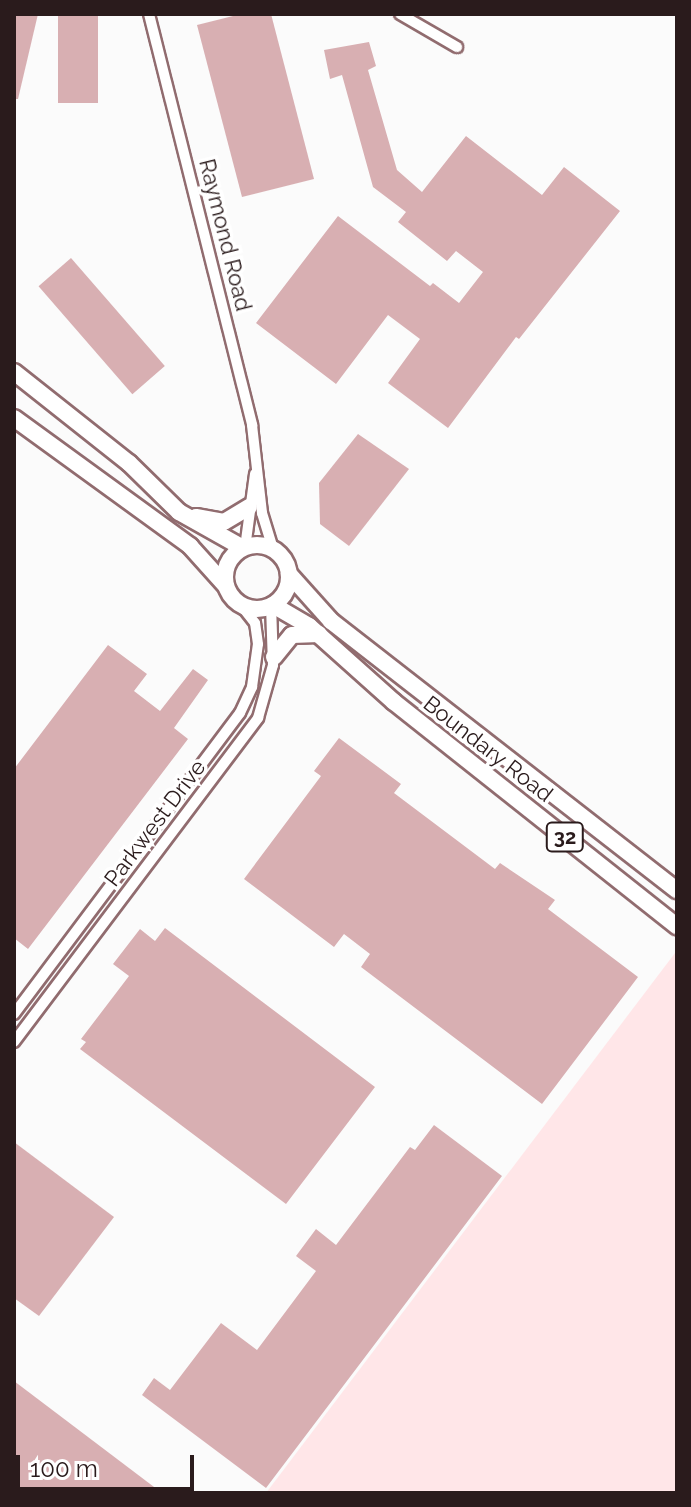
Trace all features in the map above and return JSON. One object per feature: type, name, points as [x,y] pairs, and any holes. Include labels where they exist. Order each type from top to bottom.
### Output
[{"type":"main road","points":[[14,372],[129,463],[179,512],[244,548]]},
{"type":"main road","points":[[14,418],[190,546],[240,604]]},
{"type":"main road","points":[[179,512],[224,522],[249,507]]},
{"type":"main road","points":[[226,586],[229,561],[244,548],[259,545],[273,550]]},
{"type":"main road","name":"32","points":[[273,550],[284,560],[289,574]]},
{"type":"main road","points":[[272,606],[287,589],[289,574]]},
{"type":"main road","name":"Boundary Road","points":[[289,574],[314,606],[342,630],[677,890]]},
{"type":"main road","name":"32","points":[[240,604],[253,609],[272,606]]},
{"type":"main road","name":"Boundary Road","points":[[272,606],[319,634],[394,702],[677,926]]},
{"type":"main road","points":[[274,657],[292,635],[319,634]]},
{"type":"street","name":"Raymond Road","points":[[149,14],[252,425],[262,513],[273,550]]},
{"type":"street","points":[[400,14],[457,47]]},
{"type":"street","name":"Raymond Road","points":[[244,548],[257,466]]},
{"type":"street","name":"Parkwest Drive","points":[[14,1014],[231,728],[248,698],[256,668],[257,631],[240,604]]},
{"type":"street","name":"Parkwest Drive","points":[[14,1042],[258,718],[270,684],[274,657],[272,606]]},
{"type":"street","points":[[127,865],[140,875]]},
{"type":"shaded area","points":[[675,953],[677,1493],[266,1493]]},
{"type":"building","points":[[14,14],[38,14],[18,99],[14,99]]},
{"type":"building","points":[[58,14],[98,14],[98,103],[58,103]]},
{"type":"building","points":[[241,14],[271,14],[314,179],[242,197],[197,25]]},
{"type":"building","points":[[369,42],[376,66],[368,70],[397,170],[422,192],[466,136],[542,195],[564,167],[620,211],[519,339],[516,337],[448,428],[388,383],[420,339],[388,315],[336,384],[256,323],[338,216],[430,286],[433,283],[459,303],[483,272],[456,251],[447,261],[398,222],[406,212],[373,187],[342,75],[330,79],[324,50]]},
{"type":"building","points":[[71,258],[165,366],[132,394],[39,286]]},
{"type":"building","points":[[358,434],[409,469],[349,546],[320,524],[319,483]]},
{"type":"building","points":[[108,645],[147,674],[134,691],[160,711],[193,669],[208,680],[174,728],[188,739],[28,949],[14,938],[14,769]]},
{"type":"building","points":[[339,738],[401,784],[394,793],[495,869],[500,863],[555,900],[548,909],[638,977],[542,1104],[361,967],[370,954],[344,934],[334,947],[244,879],[321,776],[314,771]]},
{"type":"building","points":[[165,928],[375,1087],[286,1204],[80,1049],[86,1042],[81,1039],[129,976],[113,964],[140,929],[155,941]]},
{"type":"building","points":[[434,1125],[502,1176],[266,1488],[142,1395],[154,1378],[170,1390],[221,1323],[257,1350],[316,1271],[296,1256],[316,1229],[336,1245],[410,1147],[415,1150]]},
{"type":"building","points":[[14,1142],[114,1217],[39,1316],[14,1298]]},
{"type":"building","points":[[14,1381],[162,1493],[14,1493]]}]
